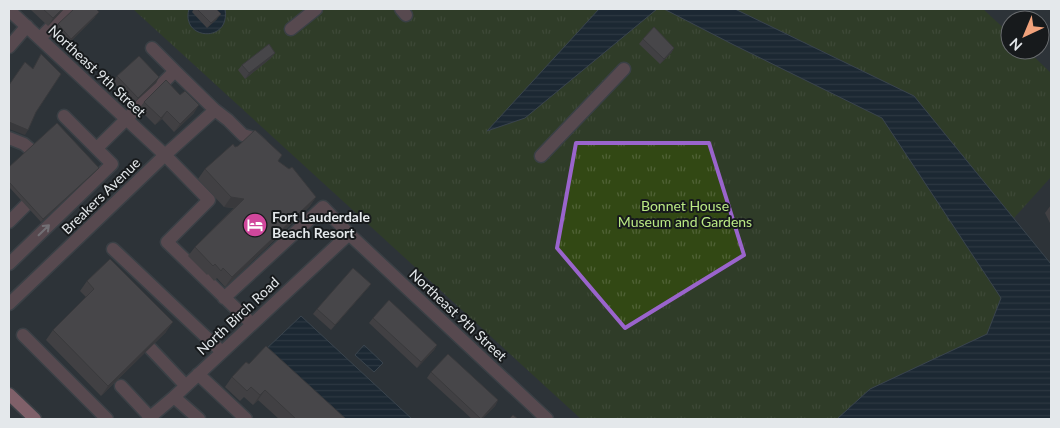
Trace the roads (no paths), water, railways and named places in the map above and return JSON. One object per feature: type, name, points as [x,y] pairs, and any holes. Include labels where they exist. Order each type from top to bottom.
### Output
[{"type":"main road","points":[[9,394],[35,419]]},
{"type":"street","points":[[40,38],[69,9]]},
{"type":"street","points":[[291,29],[316,9]]},
{"type":"street","name":"Northeast 9th Street","points":[[9,10],[165,155],[209,200],[167,242],[224,298]]},
{"type":"street","points":[[9,46],[27,26]]},
{"type":"street","points":[[152,48],[215,110],[243,135],[253,138],[274,157]]},
{"type":"street","points":[[541,156],[624,69]]},
{"type":"street","points":[[80,152],[94,145],[175,71]]},
{"type":"street","name":"Breakers Avenue","points":[[9,304],[165,155],[215,110]]},
{"type":"street","points":[[9,264],[112,164],[64,116]]},
{"type":"street","points":[[9,138],[24,144],[30,149]]},
{"type":"street","name":"Northeast 9th Street","points":[[312,195],[349,234],[547,419]]},
{"type":"street","points":[[9,222],[26,205]]},
{"type":"street","points":[[252,324],[224,298],[323,207]]},
{"type":"street","name":"North Birch Road","points":[[149,418],[186,386],[349,234]]},
{"type":"street","points":[[113,249],[222,352]]},
{"type":"street","points":[[23,335],[107,419]]},
{"type":"street","points":[[151,349],[186,386]]},
{"type":"street","points":[[198,374],[246,419]]},
{"type":"street","points":[[121,386],[149,418]]},
{"type":"street","points":[[174,396],[198,419]]},
{"type":"water","points":[[189,9],[225,9],[225,20],[221,28],[214,33],[198,32],[192,27],[188,19]]},
{"type":"water","points":[[599,9],[657,9],[525,118],[487,131]]},
{"type":"water","points":[[664,9],[735,9],[914,96],[1051,264],[1051,419],[837,419],[870,389],[987,334],[1001,298],[882,118]]},
{"type":"water","points":[[301,316],[412,419],[339,419],[264,351]]},
{"type":"water","points":[[364,345],[383,363],[374,372],[355,355]]},
{"type":"place","name":"Fort Lauderdale Beach Resort","points":[[255,225]]},
{"type":"park label","name":"Bonnet House Museum and Gardens","points":[[685,214]]}]
